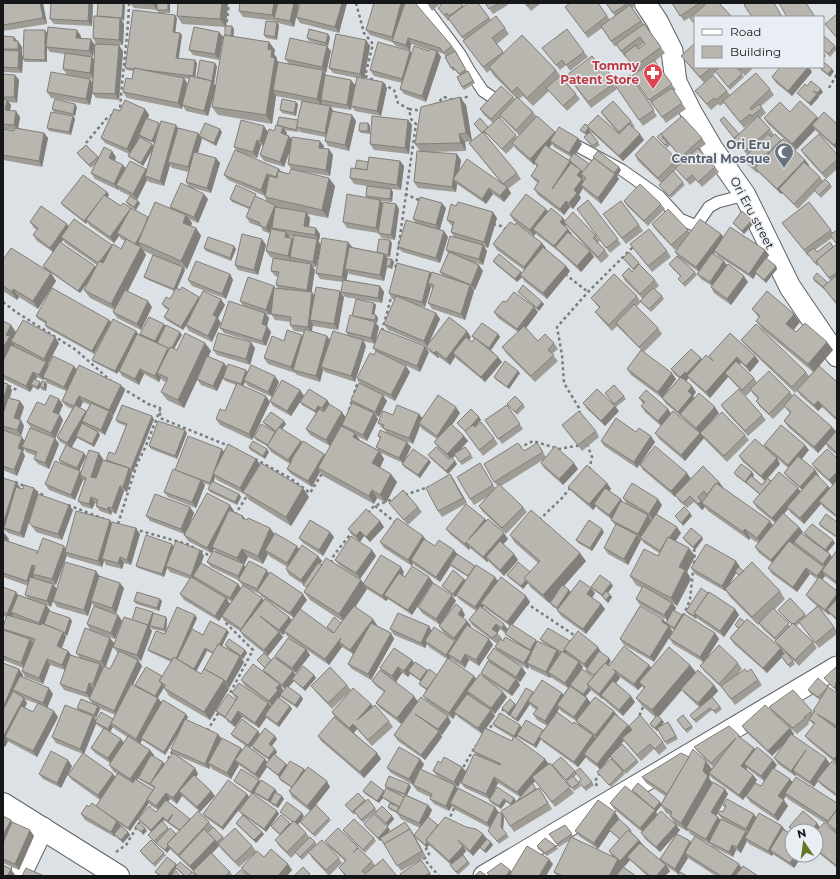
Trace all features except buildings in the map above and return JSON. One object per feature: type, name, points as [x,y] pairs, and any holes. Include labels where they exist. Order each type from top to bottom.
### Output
[{"type":"main road","points":[[3,804],[109,871]]},
{"type":"street","name":"Ori Eru street","points":[[645,3],[657,21],[672,52],[676,82],[691,112],[712,148],[745,196],[790,287],[837,356]]},
{"type":"street","points":[[484,876],[837,667]]},
{"type":"street","points":[[20,876],[43,828]]},
{"type":"lane","points":[[422,3],[460,54],[483,91],[515,111]]},
{"type":"lane","points":[[561,137],[622,170],[659,196],[680,219],[696,226],[709,207],[718,202],[745,196]]},
{"type":"path","points":[[86,143],[106,119],[120,110],[127,42],[128,3]]},
{"type":"path","points":[[226,30],[229,3]]},
{"type":"path","points":[[356,3],[364,32],[373,44],[365,76],[394,90],[398,103],[409,109],[427,112]]},
{"type":"path","points":[[829,88],[837,74]]},
{"type":"path","points":[[433,107],[444,97],[456,101],[483,91]]},
{"type":"path","points":[[394,276],[405,194],[415,136],[416,124],[411,119],[409,109]]},
{"type":"path","points":[[405,194],[427,203]]},
{"type":"path","points":[[486,222],[501,226],[512,234]]},
{"type":"path","points":[[580,415],[580,408],[564,382],[558,327],[588,292],[639,241]]},
{"type":"path","points":[[565,274],[588,292]]},
{"type":"path","points":[[382,334],[392,290]]},
{"type":"path","points":[[3,302],[16,312],[76,350],[112,381]]},
{"type":"path","points":[[347,417],[356,386],[364,373]]},
{"type":"path","points":[[3,383],[17,390]]},
{"type":"path","points":[[118,385],[148,404],[160,408]]},
{"type":"path","points":[[160,408],[160,418],[235,449]]},
{"type":"path","points":[[113,522],[118,524],[138,464],[160,408]]},
{"type":"path","points":[[515,450],[533,441],[559,449],[587,443],[592,458],[589,470],[585,474]]},
{"type":"path","points":[[254,458],[290,478],[310,492],[324,471]]},
{"type":"path","points":[[262,471],[266,465]]},
{"type":"path","points":[[13,481],[50,498]]},
{"type":"path","points":[[366,516],[374,506],[435,485]]},
{"type":"path","points":[[537,522],[572,486]]},
{"type":"path","points":[[232,519],[251,489]]},
{"type":"path","points":[[63,503],[108,520]]},
{"type":"path","points":[[374,506],[398,525]]},
{"type":"path","points":[[329,565],[334,555],[357,526]]},
{"type":"path","points":[[133,528],[187,544],[206,555],[211,555],[217,560]]},
{"type":"path","points":[[681,622],[690,600],[695,552],[692,545]]},
{"type":"path","points":[[211,555],[214,550]]},
{"type":"path","points":[[524,602],[582,641]]},
{"type":"path","points":[[226,701],[253,650],[224,621],[227,616]]},
{"type":"path","points":[[634,726],[645,702]]},
{"type":"path","points":[[482,737],[494,723],[505,706]]},
{"type":"path","points":[[201,728],[207,731],[222,707]]},
{"type":"path","points":[[468,772],[464,766],[478,742]]},
{"type":"path","points":[[167,762],[174,748]]},
{"type":"path","points":[[604,768],[595,781],[605,804]]},
{"type":"path","points":[[445,828],[455,805]]},
{"type":"path","points":[[109,871],[144,815]]},
{"type":"path","points":[[436,838],[426,849],[429,854],[424,859],[439,876]]},
{"type":"place","name":"Tommy Patent Store","points":[[653,90]]},
{"type":"place","name":"Ori Eru Central Mosque","points":[[784,169]]}]
